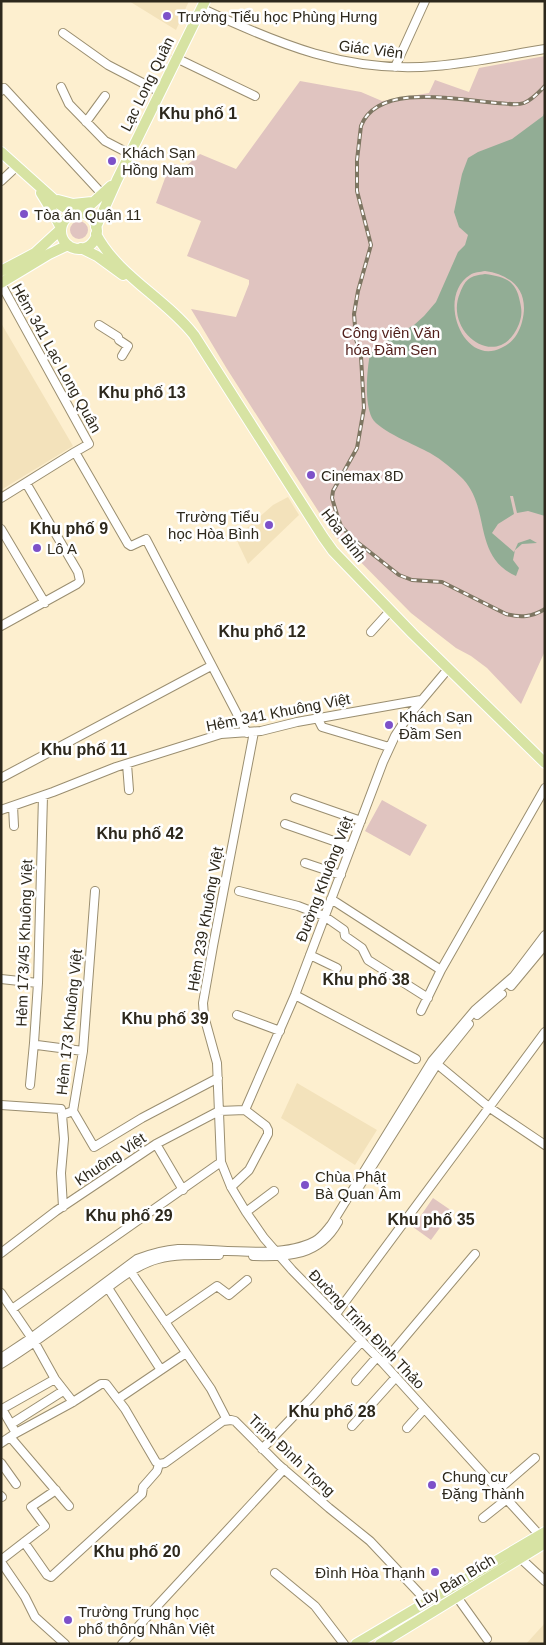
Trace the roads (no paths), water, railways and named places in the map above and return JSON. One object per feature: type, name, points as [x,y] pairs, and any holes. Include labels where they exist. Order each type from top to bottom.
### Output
[{"type":"main road","name":"Lạc Long Quân","points":[[96,230],[117,180],[203,4]]},
{"type":"main road","points":[[1,152],[53,198],[76,213],[90,216],[105,248],[139,284]]},
{"type":"main road","points":[[1,271],[35,253],[61,229],[65,219],[84,210],[117,180]]},
{"type":"main road","points":[[33,182],[52,211],[61,229],[63,239],[68,245],[81,248],[97,256],[130,280],[139,284]]},
{"type":"main road","points":[[53,198],[73,204],[85,204],[99,198]]},
{"type":"main road","points":[[81,248],[90,245],[96,230]]},
{"type":"main road","points":[[1,283],[49,254],[68,245]]},
{"type":"main road","name":"Hòa Bình","points":[[139,284],[190,330],[323,537],[345,564],[448,669],[545,763]]},
{"type":"main road","name":"Lũy Bán Bích","points":[[380,1644],[457,1597],[544,1537]]},
{"type":"main road","name":"Lũy Bán Bích","points":[[356,1644],[428,1601],[517,1555]]},
{"type":"street","points":[[395,67],[425,1]]},
{"type":"street","name":"Giác Viên","points":[[203,4],[255,33],[297,49],[371,65],[418,67],[453,64],[545,49]]},
{"type":"street","points":[[63,33],[108,65],[160,92]]},
{"type":"street","points":[[176,58],[255,96]]},
{"type":"street","points":[[61,87],[69,104],[105,141],[130,154]]},
{"type":"street","points":[[1,91],[4,88],[99,198]]},
{"type":"street","points":[[86,122],[106,96]]},
{"type":"street","points":[[1,180],[16,167]]},
{"type":"street","name":"Hẻm 341 Lạc Long Quân","points":[[1,283],[89,444],[75,452],[128,544],[131,546],[146,539],[211,666],[251,732]]},
{"type":"street","points":[[98,325],[118,337],[119,340],[128,346],[122,356]]},
{"type":"street","points":[[1,498],[75,452]]},
{"type":"street","points":[[1,626],[77,584],[80,577],[26,483]]},
{"type":"street","points":[[1,529],[45,603]]},
{"type":"street","points":[[371,632],[390,611]]},
{"type":"street","points":[[1,778],[211,666]]},
{"type":"street","name":"Đường Khuông Việt","points":[[245,1110],[295,995],[389,747],[406,718],[448,669]]},
{"type":"street","name":"Hẻm 341 Khuông Việt","points":[[1,810],[127,764],[221,734],[251,732],[421,700]]},
{"type":"street","points":[[318,719],[322,727],[389,747]]},
{"type":"street","name":"Hẻm 239 Khuông Việt","points":[[219,1112],[217,1063],[204,1016],[203,1003],[251,732]]},
{"type":"street","points":[[127,764],[129,790]]},
{"type":"street","points":[[421,1011],[441,970],[545,788]]},
{"type":"street","name":"Hẻm 173/45 Khuông Việt","points":[[43,796],[38,983],[34,1043],[83,1051]]},
{"type":"street","points":[[295,798],[361,821]]},
{"type":"street","points":[[14,806],[14,826]]},
{"type":"street","points":[[285,824],[351,847]]},
{"type":"street","points":[[305,863],[340,874]]},
{"type":"street","name":"Hẻm 173 Khuông Việt","points":[[63,1207],[60,1173],[64,1139],[62,1115],[73,1111],[83,1051],[95,891]]},
{"type":"street","points":[[240,891],[298,906],[324,916],[344,930],[345,936],[362,948],[368,960],[428,998]]},
{"type":"street","points":[[331,900],[441,970]]},
{"type":"street","points":[[1,1364],[129,1269],[150,1261],[174,1256],[298,1253],[326,1240],[426,1076],[466,1020],[484,1001],[514,976],[545,935]]},
{"type":"street","points":[[433,1066],[470,1023],[518,979],[545,945]]},
{"type":"street","points":[[310,955],[337,968]]},
{"type":"street","points":[[1,979],[38,983]]},
{"type":"street","points":[[295,995],[416,1059]]},
{"type":"street","points":[[237,1015],[280,1031]]},
{"type":"street","points":[[336,1314],[545,1032]]},
{"type":"street","points":[[30,1084],[34,1043]]},
{"type":"street","points":[[433,1066],[545,1145]]},
{"type":"street","points":[[73,1111],[94,1147],[142,1118],[218,1078]]},
{"type":"street","points":[[1,1105],[61,1109],[62,1115]]},
{"type":"street","points":[[231,1187],[249,1170],[268,1134],[266,1126],[245,1110]]},
{"type":"street","name":"Khuông Việt","points":[[1,1254],[63,1207],[156,1144],[219,1112],[245,1110]]},
{"type":"street","name":"Đường Trịnh Đình Thảo","points":[[219,1112],[221,1162],[231,1187],[246,1212],[277,1253],[396,1377],[498,1490],[544,1537]]},
{"type":"street","points":[[156,1144],[182,1190]]},
{"type":"street","points":[[12,1309],[221,1162]]},
{"type":"street","points":[[246,1212],[274,1191]]},
{"type":"street","points":[[356,1381],[380,1360],[475,1254]]},
{"type":"street","points":[[1,1358],[33,1340],[108,1288],[129,1269]]},
{"type":"street","points":[[129,1269],[211,1389],[227,1420]]},
{"type":"street","points":[[165,1322],[217,1286],[229,1295],[246,1280]]},
{"type":"street","points":[[108,1288],[161,1370]]},
{"type":"street","points":[[1,1293],[33,1340],[55,1379],[73,1402]]},
{"type":"street","points":[[262,1449],[362,1341]]},
{"type":"street","points":[[118,1398],[124,1396],[186,1353]]},
{"type":"street","points":[[352,1426],[396,1377]]},
{"type":"street","points":[[55,1379],[2,1409],[11,1424],[13,1435],[69,1506]]},
{"type":"street","points":[[2,1442],[101,1384],[106,1384],[118,1398],[159,1464],[157,1471],[143,1487],[142,1494],[51,1577],[47,1576],[24,1542]]},
{"type":"street","points":[[11,1424],[63,1391]]},
{"type":"street","points":[[407,1428],[424,1409]]},
{"type":"street","name":"Trịnh Đình Trọng","points":[[159,1464],[165,1463],[219,1424],[227,1420],[238,1423],[284,1469],[370,1541],[435,1610]]},
{"type":"street","points":[[498,1490],[535,1458]]},
{"type":"street","points":[[1,1463],[16,1484]]},
{"type":"street","points":[[122,1644],[284,1469]]},
{"type":"street","points":[[56,1490],[31,1507],[45,1526],[1,1561],[36,1617],[65,1644]]},
{"type":"street","points":[[483,1518],[507,1499]]},
{"type":"street","points":[[517,1555],[545,1581]]},
{"type":"street","points":[[276,1573],[315,1606],[344,1644]]},
{"type":"street","points":[[457,1597],[487,1638]]},
{"type":"railway","points":[[545,86],[530,100],[518,104],[442,97],[402,99],[384,103],[370,112],[361,126],[357,160],[357,191],[371,245],[358,291],[354,314],[356,339],[361,357],[364,408],[357,448],[333,491],[332,498],[341,526],[352,538],[399,575],[412,580],[442,582],[506,614],[526,616],[536,614],[545,609]]},
{"type":"place","name":"Trường Tiểu học Phùng Hưng","points":[[167,16]]},
{"type":"place","name":"Khách Sạn Hồng Nam","points":[[112,161]]},
{"type":"place","name":"Tòa án Quận 11","points":[[24,214]]},
{"type":"place","name":"Cinemax 8D","points":[[311,475]]},
{"type":"place","name":"Trường Tiểu học Hòa Bình","points":[[269,525]]},
{"type":"place","name":"Lô A","points":[[37,548]]},
{"type":"place","name":"Khách Sạn Đầm Sen","points":[[389,725]]},
{"type":"place","name":"Chùa Phật Bà Quan Âm","points":[[305,1185]]},
{"type":"place","name":"Chung cư Đặng Thành","points":[[432,1485]]},
{"type":"place","name":"Đình Hòa Thạnh","points":[[435,1572]]},
{"type":"place","name":"Trường Trung học phổ thông Nhân Việt","points":[[68,1620]]},
{"type":"district","name":"Khu phố 1","points":[[198,113]]},
{"type":"district","name":"Khu phố 13","points":[[142,392]]},
{"type":"district","name":"Khu phố 9","points":[[69,528]]},
{"type":"district","name":"Khu phố 12","points":[[262,631]]},
{"type":"district","name":"Khu phố 11","points":[[84,749]]},
{"type":"district","name":"Khu phố 42","points":[[140,833]]},
{"type":"district","name":"Khu phố 38","points":[[366,979]]},
{"type":"district","name":"Khu phố 39","points":[[165,1018]]},
{"type":"district","name":"Khu phố 29","points":[[129,1215]]},
{"type":"district","name":"Khu phố 35","points":[[431,1219]]},
{"type":"district","name":"Khu phố 28","points":[[332,1411]]},
{"type":"district","name":"Khu phố 20","points":[[137,1551]]},
{"type":"park label","name":"Công viên Văn hóa Đầm Sen","points":[[391,340]]}]
